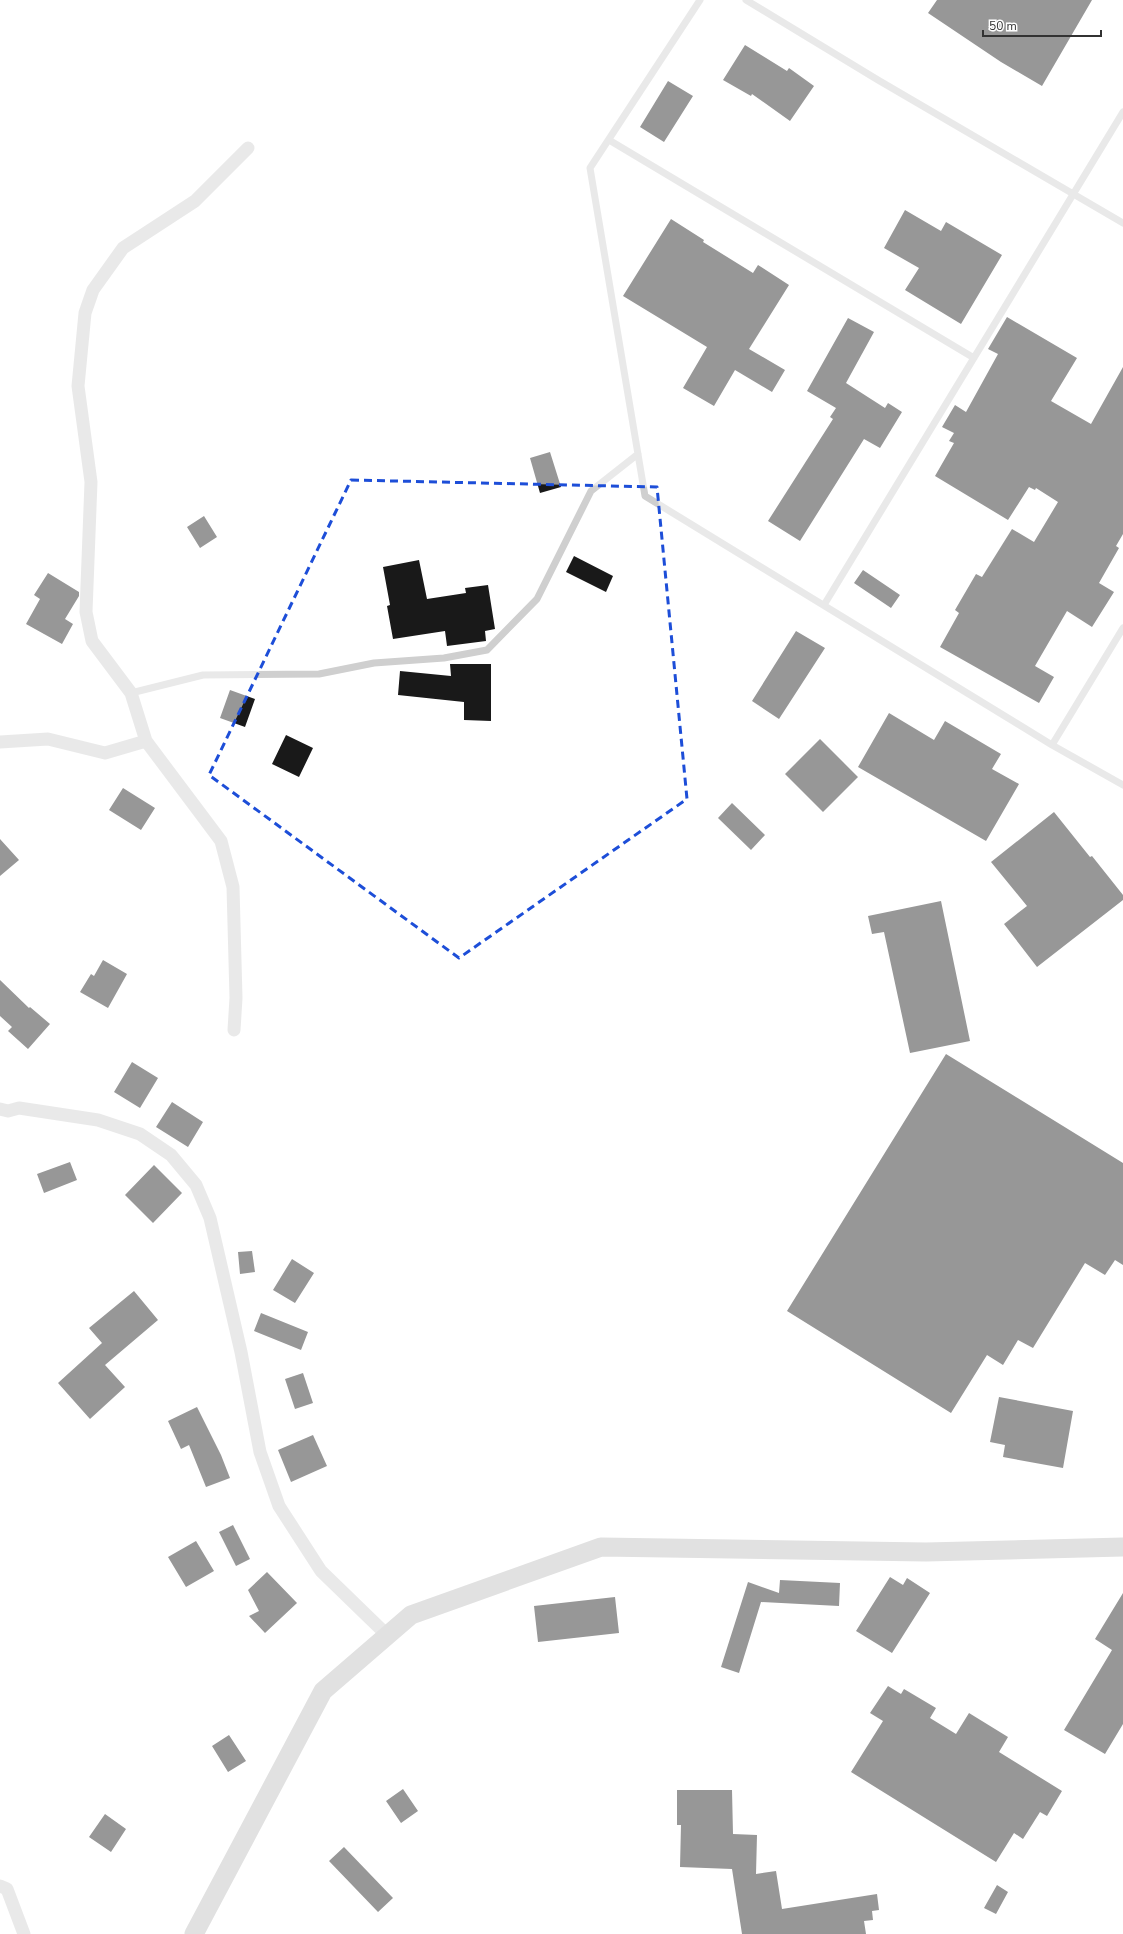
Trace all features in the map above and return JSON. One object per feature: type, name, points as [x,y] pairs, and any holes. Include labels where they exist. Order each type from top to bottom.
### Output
[{"type":"street","points":[[234,1030],[236,998],[233,887],[221,841],[146,741],[131,693],[92,641],[86,612],[91,482],[78,386],[85,313],[93,290],[123,248],[195,200],[248,148]]},
{"type":"street","points":[[0,742],[48,739],[105,753],[146,741]]},
{"type":"street","points":[[0,1109],[8,1111],[19,1108],[98,1120],[140,1134],[171,1155],[196,1185],[211,1225],[241,1352],[260,1452],[279,1506],[321,1571],[388,1636]]},
{"type":"street","points":[[194,1934],[323,1691],[412,1615],[602,1547],[926,1552],[1123,1547]]},
{"type":"street","points":[[0,1886],[7,1889],[24,1934]]},
{"type":"lane","points":[[700,0],[590,168],[645,496],[1052,744],[1123,785]]},
{"type":"lane","points":[[746,0],[878,80],[1123,223]]},
{"type":"lane","points":[[824,605],[1123,112]]},
{"type":"lane","points":[[608,140],[974,358]]},
{"type":"lane","points":[[131,693],[203,675],[319,674],[374,663],[444,658],[486,650],[537,598],[591,491],[638,454]]},
{"type":"lane","points":[[1052,744],[1123,628]]},
{"type":"highlighted area","points":[[351,480],[657,487],[687,799],[459,958],[209,775]]},
{"type":"building","points":[[937,0],[1092,0],[1042,86],[1001,62],[928,13]]},
{"type":"building","points":[[745,45],[787,71],[789,68],[814,86],[790,121],[752,94],[751,96],[723,80]]},
{"type":"building","points":[[668,81],[693,96],[664,142],[640,127]]},
{"type":"building","points":[[905,210],[941,231],[946,222],[1002,255],[961,324],[905,290],[919,268],[884,248]]},
{"type":"building","points":[[671,219],[704,240],[703,242],[753,273],[758,265],[789,285],[749,349],[785,370],[772,392],[735,370],[714,406],[683,388],[707,347],[623,296]]},
{"type":"building","points":[[1007,317],[1077,358],[1051,401],[1091,424],[1123,367],[1123,534],[1116,546],[1119,548],[1099,583],[1114,592],[1092,627],[1067,611],[1035,666],[1054,677],[1039,703],[940,647],[959,613],[955,610],[976,574],[982,577],[1012,529],[1034,542],[1058,502],[1036,488],[1035,490],[1029,487],[1008,520],[935,476],[954,443],[949,441],[954,433],[942,427],[955,405],[966,412],[998,354],[988,349]]},
{"type":"building","points":[[848,318],[874,332],[846,383],[885,408],[888,403],[902,412],[880,448],[864,439],[800,541],[768,521],[833,419],[830,417],[836,408],[807,391]]},
{"type":"building","points":[[550,452],[561,487],[540,493],[530,458]]},
{"type":"building","points":[[204,516],[217,537],[200,548],[187,527]]},
{"type":"building","points":[[574,556],[613,576],[606,592],[566,572]]},
{"type":"building","points":[[419,560],[427,599],[466,593],[465,588],[488,585],[495,629],[485,631],[486,641],[447,646],[445,631],[393,639],[387,606],[390,605],[383,567]]},
{"type":"building","points":[[863,570],[900,595],[891,608],[854,583]]},
{"type":"building","points":[[48,573],[79,592],[79,596],[65,619],[73,624],[62,644],[26,624],[40,599],[34,595]]},
{"type":"building","points":[[796,631],[825,648],[779,719],[752,701]]},
{"type":"building","points":[[450,664],[491,664],[491,721],[464,720],[464,702],[398,695],[400,671],[451,676]]},
{"type":"building","points":[[230,690],[255,699],[245,727],[220,718]]},
{"type":"building","points":[[889,713],[934,740],[945,721],[1001,754],[992,769],[1019,784],[986,841],[858,767]]},
{"type":"building","points":[[286,735],[313,748],[299,777],[272,764]]},
{"type":"building","points":[[820,739],[858,777],[823,812],[785,774]]},
{"type":"building","points":[[123,788],[155,808],[141,830],[109,810]]},
{"type":"building","points":[[732,803],[765,835],[751,850],[718,818]]},
{"type":"building","points":[[1054,812],[1123,895],[1123,900],[1037,967],[1004,924],[1027,906],[991,862]]},
{"type":"building","points":[[0,839],[19,860],[0,876]]},
{"type":"building","points":[[941,901],[970,1041],[910,1053],[884,932],[872,934],[868,916]]},
{"type":"building","points":[[103,960],[127,974],[108,1008],[80,992],[91,974],[94,976]]},
{"type":"building","points":[[0,980],[29,1008],[30,1007],[50,1024],[28,1049],[8,1031],[12,1027],[0,1016]]},
{"type":"building","points":[[946,1054],[1123,1163],[1123,1265],[1115,1260],[1105,1275],[1085,1263],[1033,1348],[1018,1340],[1003,1365],[987,1355],[951,1413],[787,1311]]},
{"type":"building","points":[[132,1062],[158,1078],[140,1108],[114,1092]]},
{"type":"building","points":[[172,1102],[203,1122],[188,1147],[156,1127]]},
{"type":"building","points":[[70,1162],[77,1180],[44,1193],[37,1174]]},
{"type":"building","points":[[154,1165],[182,1193],[153,1223],[125,1195]]},
{"type":"building","points":[[252,1251],[255,1272],[240,1274],[238,1252]]},
{"type":"building","points":[[292,1259],[314,1273],[295,1303],[273,1290]]},
{"type":"building","points":[[134,1291],[158,1320],[105,1365],[125,1387],[90,1419],[58,1383],[102,1343],[89,1328]]},
{"type":"building","points":[[261,1313],[308,1332],[301,1350],[254,1331]]},
{"type":"building","points":[[303,1373],[313,1403],[295,1409],[285,1379]]},
{"type":"building","points":[[999,1397],[1073,1411],[1063,1468],[1003,1457],[1005,1445],[990,1442]]},
{"type":"building","points":[[197,1407],[221,1455],[230,1478],[206,1487],[189,1445],[181,1449],[168,1421]]},
{"type":"building","points":[[313,1435],[327,1466],[291,1482],[278,1450]]},
{"type":"building","points":[[233,1525],[250,1559],[236,1566],[219,1532]]},
{"type":"building","points":[[196,1541],[214,1571],[186,1587],[168,1557]]},
{"type":"building","points":[[267,1572],[297,1603],[265,1633],[249,1616],[259,1611],[248,1590]]},
{"type":"building","points":[[890,1577],[903,1585],[907,1578],[930,1593],[892,1653],[856,1631]]},
{"type":"building","points":[[780,1580],[840,1583],[839,1606],[761,1602],[739,1673],[721,1667],[748,1582],[779,1593]]},
{"type":"building","points":[[1123,1593],[1123,1724],[1105,1754],[1064,1730],[1112,1650],[1095,1639]]},
{"type":"building","points":[[615,1597],[619,1633],[538,1642],[534,1606]]},
{"type":"building","points":[[888,1686],[901,1694],[904,1689],[936,1708],[930,1718],[956,1734],[969,1713],[1008,1737],[999,1752],[1062,1791],[1047,1816],[1040,1812],[1023,1839],[1014,1833],[996,1862],[851,1772],[883,1721],[870,1713]]},
{"type":"building","points":[[229,1735],[246,1761],[228,1772],[212,1746]]},
{"type":"building","points":[[403,1789],[418,1811],[401,1823],[386,1801]]},
{"type":"building","points":[[677,1790],[732,1790],[733,1834],[757,1835],[756,1874],[776,1871],[782,1909],[877,1894],[879,1910],[872,1911],[873,1920],[864,1921],[866,1934],[742,1934],[732,1869],[680,1867],[681,1825],[677,1825]]},
{"type":"building","points":[[105,1814],[126,1829],[111,1852],[89,1837]]},
{"type":"building","points":[[344,1847],[393,1898],[378,1912],[329,1861]]},
{"type":"building","points":[[997,1885],[1008,1892],[996,1914],[984,1908]]}]
